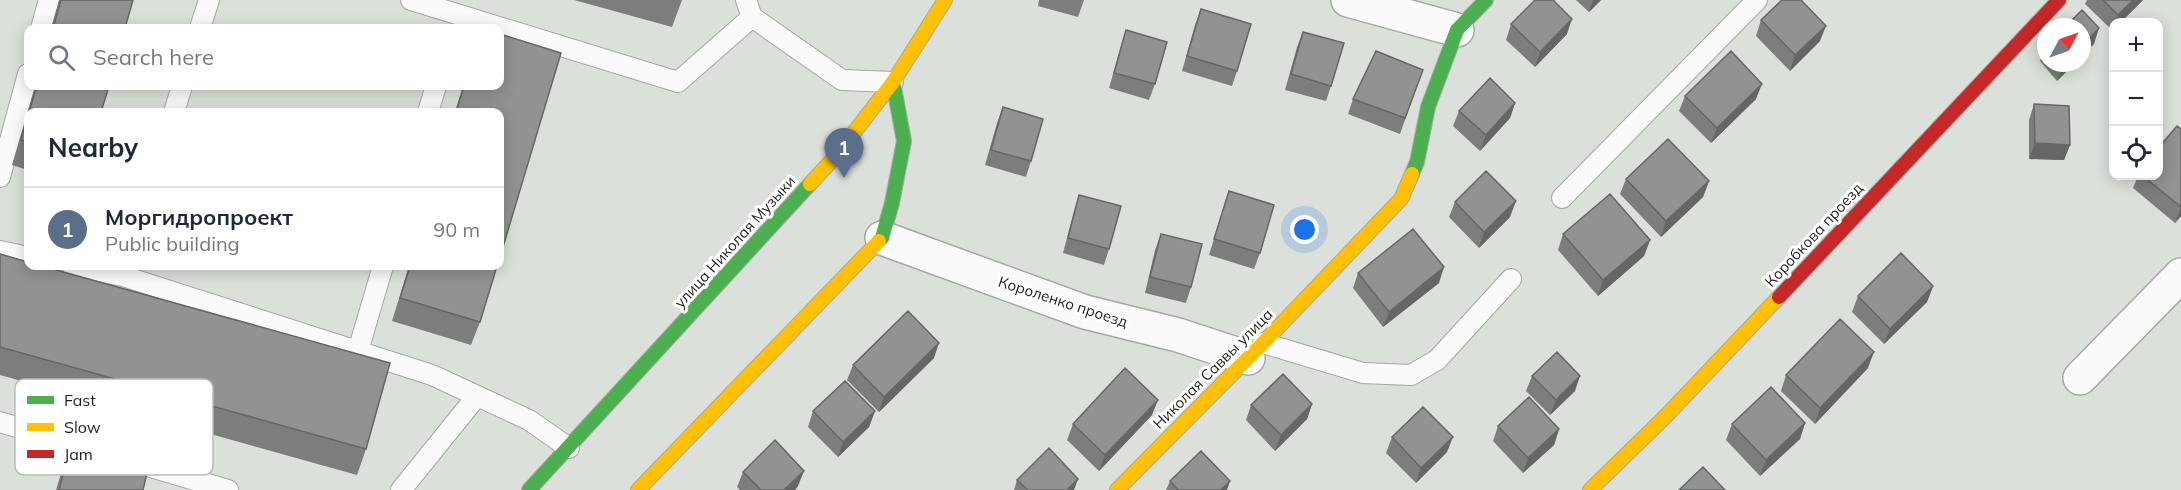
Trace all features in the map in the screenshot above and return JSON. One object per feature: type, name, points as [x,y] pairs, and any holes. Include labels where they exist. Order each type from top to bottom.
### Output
[{"type":"street","name":"улица Николая Музыки","points":[[529,490],[835,157],[893,82],[945,0]]},
{"type":"street","points":[[1348,0],[1457,30],[1486,0]]},
{"type":"street","name":"Коробкова проезд","points":[[1590,490],[1674,408],[2059,0]]},
{"type":"street","name":"Николая Саввы улица","points":[[1117,490],[1401,199],[1417,162],[1428,107],[1457,30]]},
{"type":"street","points":[[638,490],[882,238],[892,203],[904,141],[893,82]]},
{"type":"street","name":"Короленко проезд","points":[[882,238],[1085,312],[1255,351]]},
{"type":"street","points":[[2080,378],[2181,275]]},
{"type":"lane","points":[[42,24],[49,0]]},
{"type":"lane","points":[[201,24],[208,0]]},
{"type":"lane","points":[[411,0],[454,21]]},
{"type":"lane","points":[[1562,198],[1757,0]]},
{"type":"lane","points":[[504,35],[678,82],[749,9],[842,80],[893,82]]},
{"type":"lane","points":[[0,177],[24,89]]},
{"type":"lane","points":[[175,108],[181,90]]},
{"type":"lane","points":[[429,108],[435,90]]},
{"type":"lane","points":[[0,251],[24,256]]},
{"type":"lane","points":[[358,351],[382,270]]},
{"type":"lane","points":[[124,271],[432,375],[530,420],[569,448]]},
{"type":"lane","points":[[1255,351],[1363,373],[1411,375],[1437,360],[1511,279]]},
{"type":"lane","points":[[401,490],[477,396]]},
{"type":"lane","points":[[0,422],[15,427]]},
{"type":"lane","points":[[157,475],[184,484],[228,490]]},
{"type":"building","points":[[61,0],[133,0],[126,24],[54,24]]},
{"type":"building","points":[[1535,0],[1553,0],[1572,19],[1540,52],[1511,24]]},
{"type":"building","points":[[1782,0],[1801,0],[1826,26],[1795,55],[1761,20]]},
{"type":"building","points":[[2103,0],[2133,0],[2118,15]]},
{"type":"building","points":[[1201,9],[1251,24],[1237,71],[1187,56]]},
{"type":"building","points":[[2082,10],[2090,18],[2074,18]]},
{"type":"building","points":[[2091,20],[2099,28],[2091,36]]},
{"type":"building","points":[[1126,30],[1167,42],[1155,84],[1114,73]]},
{"type":"building","points":[[1303,32],[1344,43],[1331,86],[1291,74]]},
{"type":"building","points":[[504,35],[561,53],[504,244],[504,108],[457,108],[463,90],[504,90]]},
{"type":"building","points":[[1376,51],[1423,70],[1405,118],[1353,99]]},
{"type":"building","points":[[1731,51],[1762,84],[1717,128],[1685,96]]},
{"type":"building","points":[[1490,78],[1515,103],[1486,135],[1459,111]]},
{"type":"building","points":[[36,90],[108,90],[102,108],[30,108]]},
{"type":"building","points":[[2034,104],[2069,106],[2070,145],[2035,143]]},
{"type":"building","points":[[1003,107],[1043,119],[1031,161],[991,150]]},
{"type":"building","points":[[2177,126],[2181,129],[2181,207],[2148,180],[2163,180],[2163,142]]},
{"type":"building","points":[[1668,139],[1709,181],[1666,221],[1626,179]]},
{"type":"building","points":[[1486,171],[1516,201],[1484,232],[1455,202]]},
{"type":"building","points":[[1229,191],[1274,205],[1260,253],[1214,239]]},
{"type":"building","points":[[1610,194],[1650,240],[1603,280],[1563,234]]},
{"type":"building","points":[[1079,195],[1121,206],[1109,249],[1068,238]]},
{"type":"building","points":[[1413,229],[1444,267],[1389,312],[1358,273]]},
{"type":"building","points":[[1161,234],[1202,244],[1191,287],[1150,277]]},
{"type":"building","points":[[1901,253],[1933,286],[1890,329],[1858,296]]},
{"type":"building","points":[[0,254],[24,261],[24,270],[56,270],[390,363],[366,449],[213,406],[213,379],[115,379],[0,347]]},
{"type":"building","points":[[409,270],[496,270],[480,322],[400,298]]},
{"type":"building","points":[[908,311],[939,343],[884,397],[853,365]]},
{"type":"building","points":[[1840,319],[1874,352],[1820,408],[1786,375]]},
{"type":"building","points":[[1557,352],[1580,376],[1556,400],[1532,376]]},
{"type":"building","points":[[1125,368],[1158,400],[1105,455],[1073,424]]},
{"type":"building","points":[[1283,374],[1312,404],[1281,435],[1251,405]]},
{"type":"building","points":[[845,381],[875,411],[843,442],[813,411]]},
{"type":"building","points":[[1771,387],[1805,423],[1766,460],[1732,424]]},
{"type":"building","points":[[1529,397],[1559,429],[1528,458],[1498,426]]},
{"type":"building","points":[[1423,407],[1453,437],[1421,468],[1392,437]]},
{"type":"building","points":[[775,440],[804,471],[784,490],[761,490],[743,472]]},
{"type":"building","points":[[1049,448],[1078,479],[1067,490],[1028,490],[1017,480]]},
{"type":"building","points":[[1201,451],[1230,481],[1221,490],[1178,490],[1170,481]]},
{"type":"building","points":[[1703,467],[1725,490],[1679,490]]},
{"type":"building","points":[[63,475],[147,475],[143,490],[59,490]]},
{"type":"traffic: fast","points":[[1412,174],[1417,162],[1428,107],[1457,30],[1486,0]]},
{"type":"traffic: fast","points":[[879,241],[882,238],[892,203],[904,141],[893,82]]},
{"type":"traffic: fast","points":[[529,490],[810,184]]},
{"type":"traffic: slow","points":[[810,184],[835,157],[893,82],[945,0]]},
{"type":"traffic: slow","points":[[1117,490],[1263,343],[1401,199],[1412,174]]},
{"type":"traffic: slow","points":[[638,490],[879,241]]},
{"type":"traffic: slow","points":[[1590,490],[1665,417],[1779,297]]},
{"type":"traffic: jam","points":[[1779,297],[2059,0]]},
{"type":"place","name":"Моргидропроект","points":[[844,178]]}]
